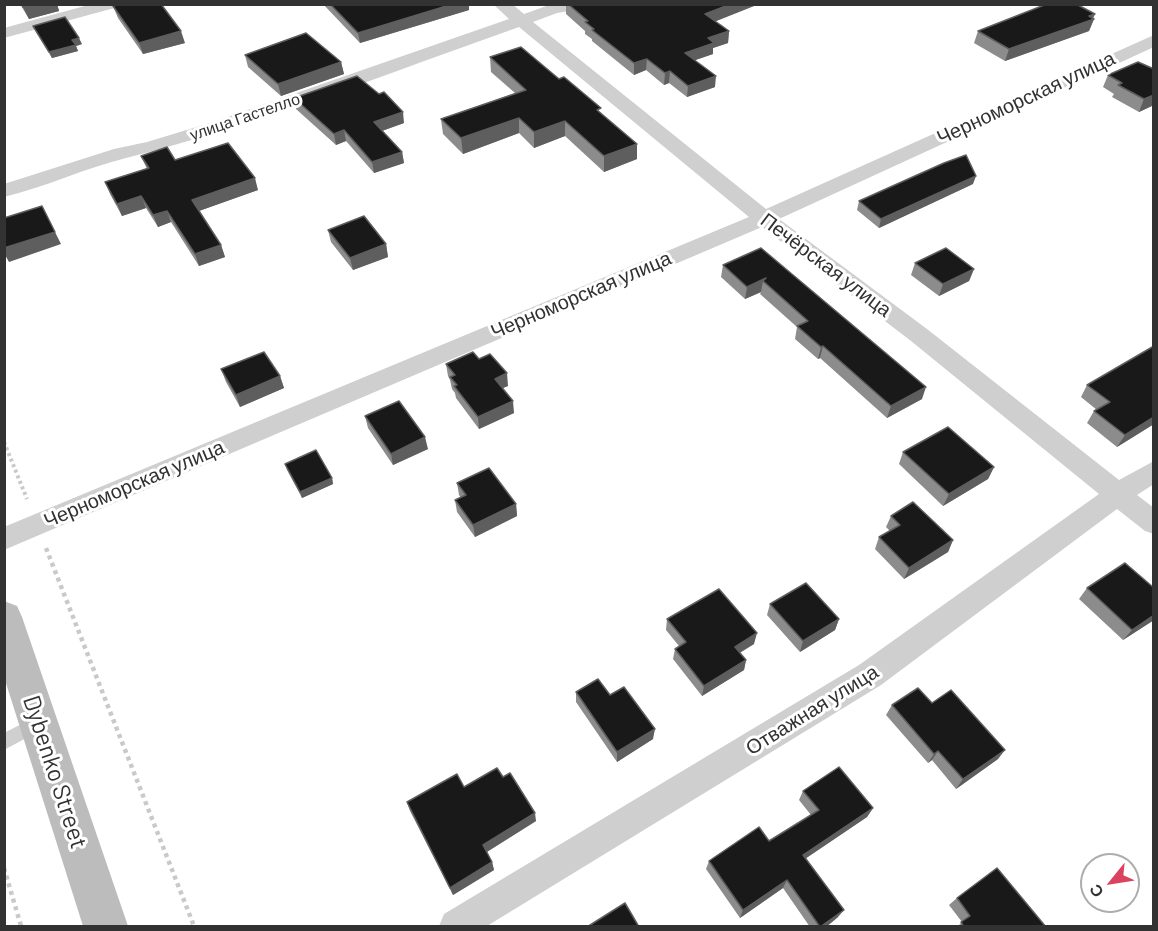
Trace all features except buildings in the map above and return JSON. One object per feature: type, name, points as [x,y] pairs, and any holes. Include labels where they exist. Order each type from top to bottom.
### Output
[{"type":"main road","name":"Dybenko Street","points":[[4,617],[106,927]]},
{"type":"street","points":[[4,33],[112,4]]},
{"type":"street","name":"Печёрская улица","points":[[501,4],[764,218],[919,335],[1154,523]]},
{"type":"street","name":"улица Гастелло","points":[[4,191],[120,153],[151,147],[220,126],[554,9],[587,4]]},
{"type":"street","name":"Черноморская улица","points":[[4,539],[764,218],[1154,40]]},
{"type":"street","name":"Отважная улица","points":[[456,927],[870,675],[1118,494],[1154,471]]},
{"type":"lane","points":[[4,742],[39,722]]},
{"type":"path","points":[[4,441],[194,927]]},
{"type":"path","points":[[4,868],[21,927]]}]
